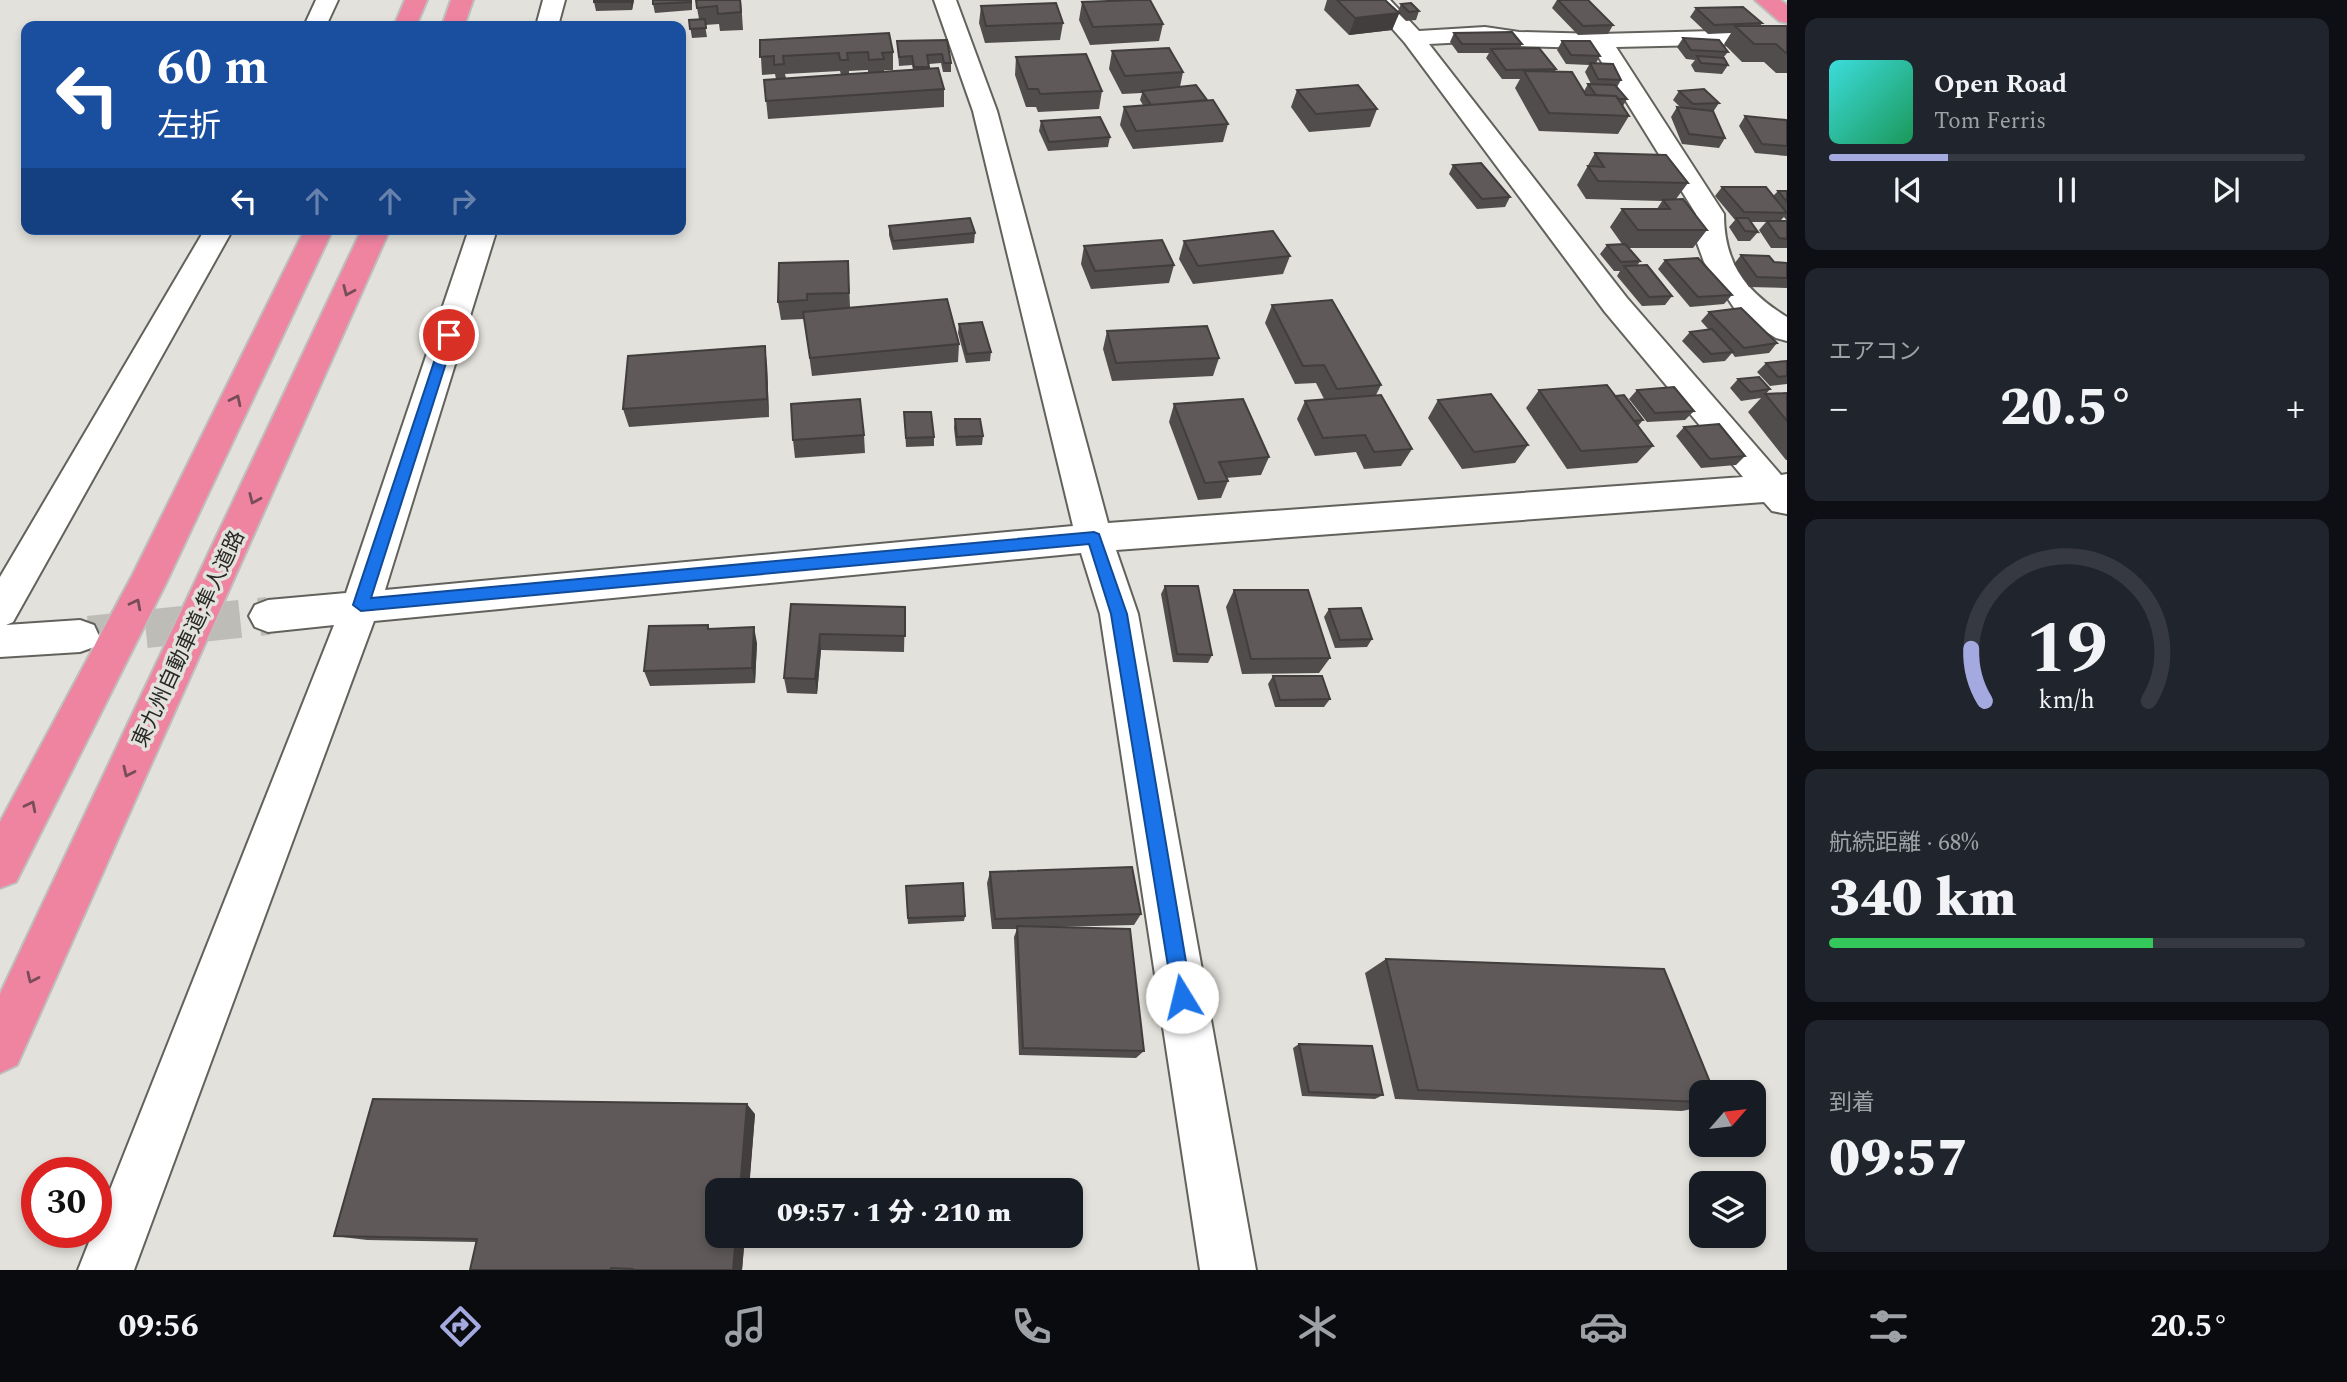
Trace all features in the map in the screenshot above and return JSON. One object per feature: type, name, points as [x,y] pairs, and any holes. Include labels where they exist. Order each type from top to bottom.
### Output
[{"type":"highway","points":[[407,21],[416,0]]},
{"type":"highway","points":[[455,21],[462,0]]},
{"type":"highway","points":[[1766,0],[1787,16]]},
{"type":"highway","points":[[0,867],[148,581],[316,235]]},
{"type":"highway","name":"東九州自動車道;隼人道路","points":[[0,1048],[373,235]]},
{"type":"street","points":[[317,21],[327,0]]},
{"type":"street","points":[[548,21],[554,0]]},
{"type":"street","points":[[945,0],[985,111],[1094,538],[1119,614],[1228,1270]]},
{"type":"street","points":[[1378,0],[1413,38],[1616,305],[1782,493]]},
{"type":"street","points":[[1413,38],[1485,34],[1519,39],[1600,41],[1787,36]]},
{"type":"street","points":[[1600,41],[1710,214],[1710,240],[1718,262],[1749,307],[1787,331]]},
{"type":"street","points":[[0,611],[216,235]]},
{"type":"street","points":[[106,1270],[361,605],[482,235]]},
{"type":"street","points":[[268,616],[361,605],[1094,538],[1782,493]]},
{"type":"street","points":[[0,641],[80,636]]},
{"type":"building","points":[[631,0],[631,2],[594,2]]},
{"type":"building","points":[[653,0],[691,0],[691,2],[653,4]]},
{"type":"building","points":[[696,0],[740,0],[741,12],[718,14],[717,6],[697,8]]},
{"type":"building","points":[[1150,0],[1163,24],[1093,27],[1082,2]]},
{"type":"building","points":[[1337,0],[1385,0],[1399,13],[1355,18]]},
{"type":"building","points":[[1558,0],[1588,0],[1613,25],[1583,26]]},
{"type":"building","points":[[1056,3],[1063,23],[986,26],[981,6]]},
{"type":"building","points":[[1411,3],[1419,11],[1409,12],[1401,4]]},
{"type":"building","points":[[1743,7],[1762,23],[1714,25],[1696,8]]},
{"type":"building","points":[[705,19],[706,28],[690,29],[689,20]]},
{"type":"building","points":[[1735,26],[1787,26],[1787,54],[1776,44],[1754,44]]},
{"type":"building","points":[[1512,32],[1522,44],[1462,44],[1454,33]]},
{"type":"building","points":[[889,33],[893,52],[882,53],[884,59],[869,60],[868,52],[847,53],[848,60],[840,60],[839,53],[783,56],[784,64],[774,65],[774,56],[760,57],[760,40]]},
{"type":"building","points":[[1683,38],[1719,40],[1728,52],[1691,50]]},
{"type":"building","points":[[947,40],[951,63],[944,63],[942,54],[927,55],[929,67],[914,67],[912,56],[899,57],[897,41]]},
{"type":"building","points":[[1562,41],[1590,41],[1600,56],[1571,55]]},
{"type":"building","points":[[1169,48],[1183,72],[1125,76],[1112,51]]},
{"type":"building","points":[[1539,48],[1556,69],[1506,70],[1491,49]]},
{"type":"building","points":[[1086,54],[1102,91],[1040,94],[1038,89],[1028,89],[1016,57]]},
{"type":"building","points":[[1697,56],[1724,58],[1728,65],[1701,63]]},
{"type":"building","points":[[1590,63],[1613,64],[1621,80],[1598,79]]},
{"type":"building","points":[[938,68],[944,89],[766,101],[764,80]]},
{"type":"building","points":[[1524,71],[1572,72],[1586,95],[1616,96],[1629,116],[1549,113]]},
{"type":"building","points":[[1588,84],[1615,85],[1627,99],[1596,95]]},
{"type":"building","points":[[1196,85],[1207,100],[1151,105],[1142,91]]},
{"type":"building","points":[[1358,85],[1377,109],[1316,114],[1297,90]]},
{"type":"building","points":[[1704,89],[1719,103],[1693,104],[1679,91]]},
{"type":"building","points":[[1213,100],[1228,124],[1136,131],[1124,107]]},
{"type":"building","points":[[1677,107],[1713,111],[1725,138],[1689,134]]},
{"type":"building","points":[[1745,116],[1786,120],[1787,146],[1762,144]]},
{"type":"building","points":[[1100,117],[1110,137],[1049,142],[1041,121]]},
{"type":"building","points":[[1595,153],[1666,155],[1688,183],[1598,181],[1588,166],[1604,167]]},
{"type":"building","points":[[1481,163],[1510,197],[1482,199],[1453,165]]},
{"type":"building","points":[[1722,187],[1766,187],[1787,213],[1744,212]]},
{"type":"building","points":[[1778,191],[1787,191],[1787,202]]},
{"type":"building","points":[[1683,199],[1707,230],[1638,230],[1622,209],[1670,209],[1663,200]]},
{"type":"building","points":[[970,218],[975,233],[893,241],[889,226]]},
{"type":"building","points":[[1736,218],[1748,218],[1758,232],[1745,231]]},
{"type":"building","points":[[1767,221],[1787,221],[1787,239],[1779,238]]},
{"type":"building","points":[[1273,231],[1290,256],[1198,266],[1184,241]]},
{"type":"building","points":[[1162,240],[1174,265],[1095,271],[1084,246]]},
{"type":"building","points":[[1625,244],[1640,261],[1621,262],[1607,245]]},
{"type":"building","points":[[1741,255],[1769,256],[1774,262],[1787,263],[1787,278],[1757,277]]},
{"type":"building","points":[[1698,258],[1732,295],[1698,297],[1665,260]]},
{"type":"building","points":[[848,261],[849,293],[807,294],[807,300],[778,302],[779,263]]},
{"type":"building","points":[[1647,265],[1672,296],[1649,297],[1624,266]]},
{"type":"building","points":[[947,299],[959,344],[810,358],[803,312]]},
{"type":"building","points":[[1332,300],[1381,385],[1337,389],[1324,365],[1303,366],[1272,305]]},
{"type":"building","points":[[1741,308],[1777,343],[1744,348],[1709,312]]},
{"type":"building","points":[[982,322],[991,352],[967,354],[959,324]]},
{"type":"building","points":[[1207,326],[1219,358],[1116,363],[1107,331]]},
{"type":"building","points":[[1712,329],[1733,352],[1711,354],[1690,332]]},
{"type":"building","points":[[765,346],[767,399],[623,409],[628,356]]},
{"type":"building","points":[[1787,361],[1787,376],[1778,377],[1766,363]]},
{"type":"building","points":[[1759,377],[1770,389],[1750,392],[1738,379]]},
{"type":"building","points":[[1607,385],[1653,446],[1581,451],[1539,390]]},
{"type":"building","points":[[1674,387],[1694,411],[1655,413],[1637,390]]},
{"type":"building","points":[[1787,393],[1787,421],[1765,394]]},
{"type":"building","points":[[1491,394],[1528,445],[1474,452],[1438,400]]},
{"type":"building","points":[[1381,395],[1412,449],[1374,452],[1365,435],[1323,438],[1305,401]]},
{"type":"building","points":[[1624,395],[1643,420],[1634,421],[1615,396]]},
{"type":"building","points":[[860,399],[864,435],[793,440],[791,404]]},
{"type":"building","points":[[1243,399],[1269,457],[1219,462],[1228,481],[1205,483],[1174,404]]},
{"type":"building","points":[[904,412],[931,412],[934,437],[906,438]]},
{"type":"building","points":[[955,419],[980,419],[983,436],[957,437]]},
{"type":"building","points":[[1719,424],[1745,456],[1710,459],[1684,427]]},
{"type":"building","points":[[1165,586],[1198,586],[1212,655],[1177,654]]},
{"type":"building","points":[[1234,590],[1308,590],[1330,658],[1251,659]]},
{"type":"building","points":[[791,604],[905,607],[905,636],[820,634],[815,679],[784,678]]},
{"type":"building","points":[[1361,608],[1372,639],[1340,640],[1329,609]]},
{"type":"building","points":[[708,625],[708,629],[754,627],[752,668],[644,671],[649,626]]},
{"type":"building","points":[[1273,676],[1322,676],[1330,699],[1280,700]]},
{"type":"building","points":[[1132,867],[1141,914],[995,919],[990,872]]},
{"type":"building","points":[[963,883],[965,916],[908,918],[906,886]]},
{"type":"building","points":[[1017,926],[1130,929],[1144,1051],[1023,1048]]},
{"type":"building","points":[[1386,959],[1664,969],[1709,1080],[1689,1080],[1689,1101],[1418,1090]]},
{"type":"building","points":[[1299,1044],[1372,1046],[1383,1095],[1309,1092]]},
{"type":"building","points":[[373,1099],[747,1104],[741,1178],[705,1178],[705,1248],[735,1248],[733,1270],[470,1270],[477,1239],[334,1236]]},
{"type":"tunnel","points":[[89,635],[268,616]]},
{"type":"route","points":[[449,335],[361,605],[1094,538],[1119,614],[1182,997]]}]
